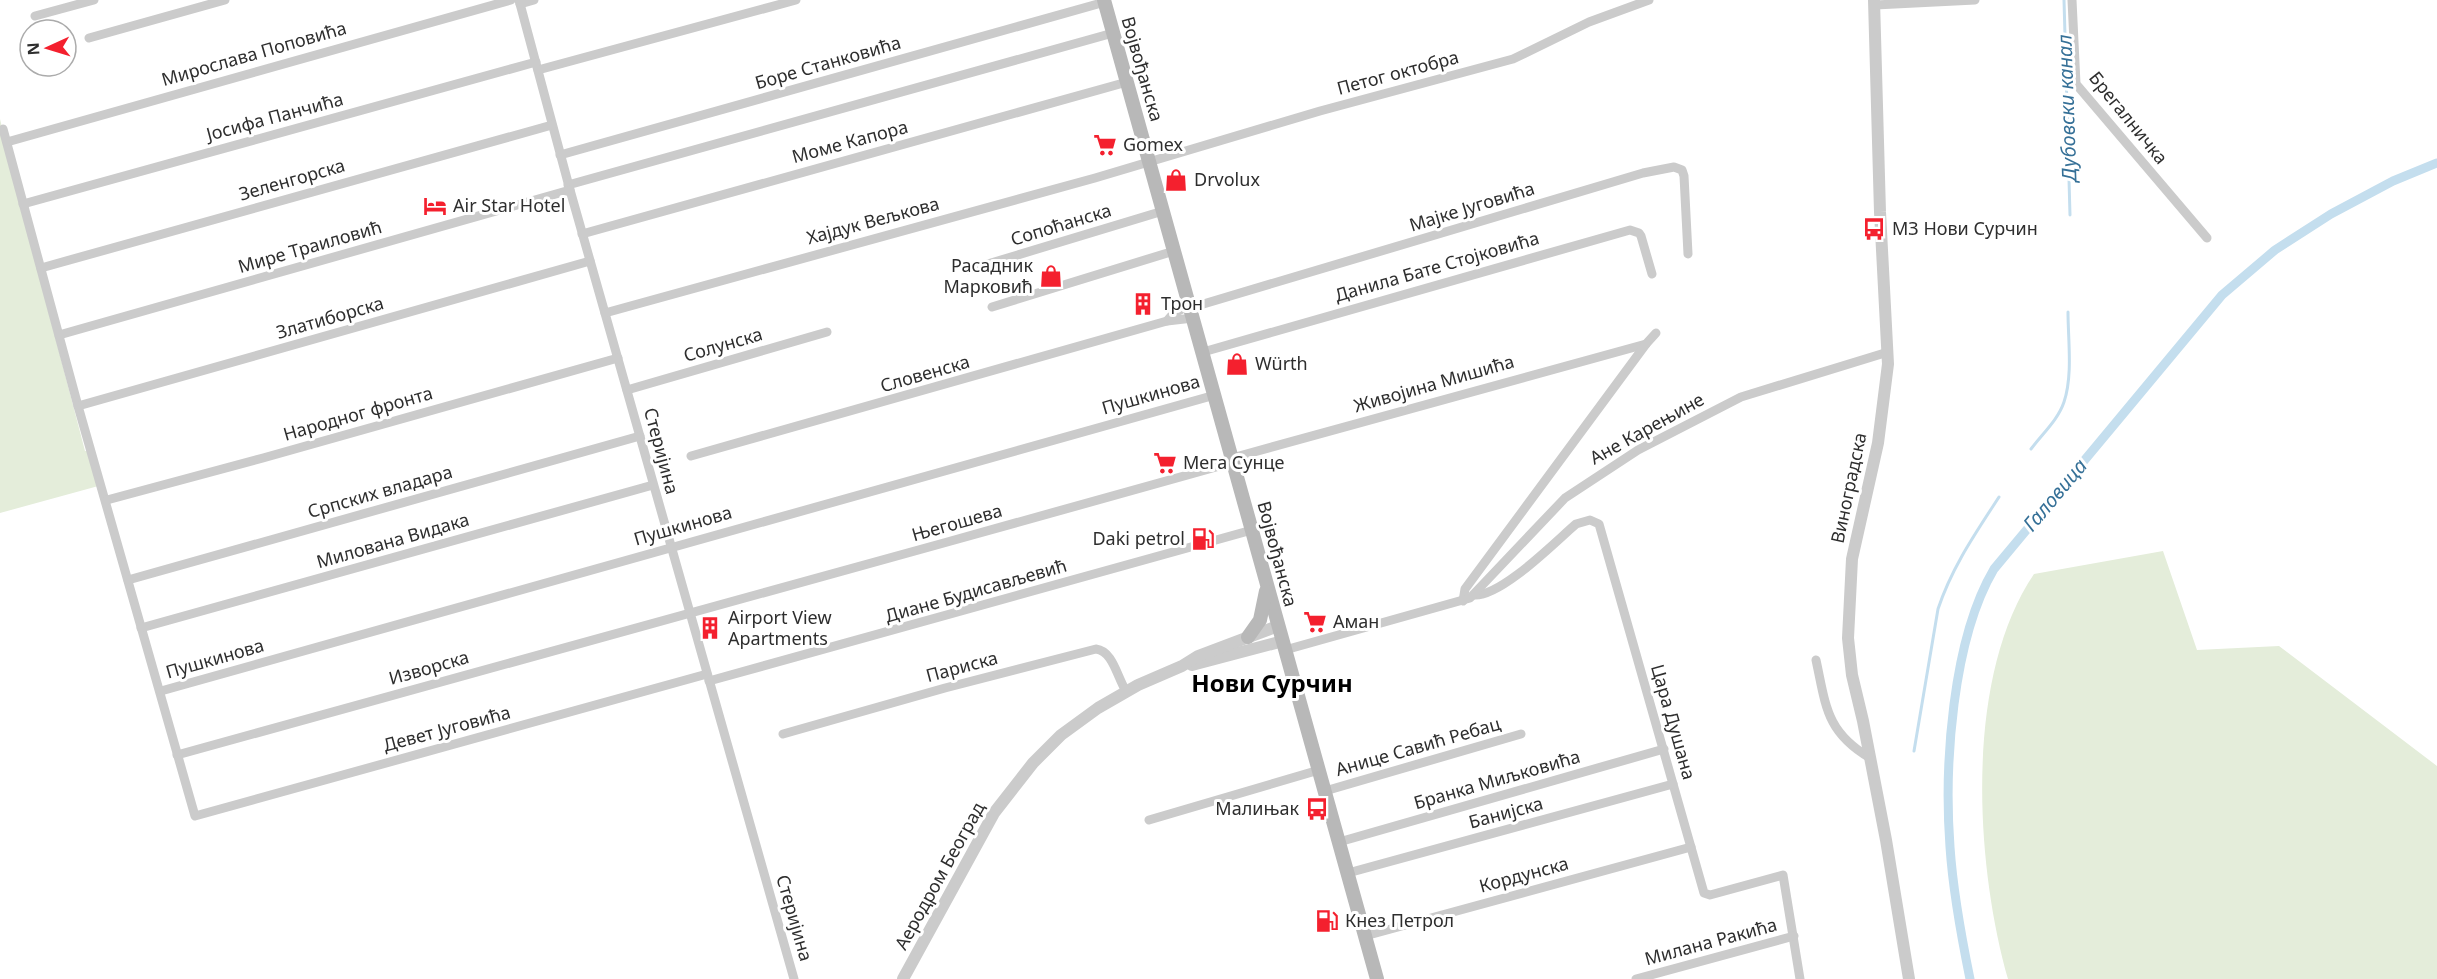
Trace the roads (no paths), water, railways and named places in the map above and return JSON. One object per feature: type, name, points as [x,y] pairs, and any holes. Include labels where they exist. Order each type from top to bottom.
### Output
[{"type":"main road","name":"Војвођанска","points":[[1104,1],[1377,979]]},
{"type":"main road","points":[[1248,637],[1257,626],[1262,614],[1266,583]]},
{"type":"street","points":[[34,16],[94,0]]},
{"type":"street","points":[[89,38],[225,0]]},
{"type":"street","name":"Мирослава Поповића","points":[[7,142],[517,1],[534,0]]},
{"type":"street","name":"Јосифа Панчића","points":[[23,204],[537,66],[796,0]]},
{"type":"street","name":"Петог октобра","points":[[1149,161],[1320,111],[1513,59],[1589,22],[1649,0]]},
{"type":"street","points":[[1874,2],[1975,0]]},
{"type":"street","name":"Брегалничка","points":[[2072,0],[2076,84],[2206,238]]},
{"type":"street","name":"Стеријина","points":[[517,1],[794,979]]},
{"type":"street","name":"Боре Станковића","points":[[560,155],[1104,1]]},
{"type":"street","name":"Виноградска","points":[[1874,2],[1880,212],[1888,352],[1887,385],[1878,443],[1856,537],[1849,597],[1848,638],[1851,667],[1870,758],[1909,979]]},
{"type":"street","name":"Мире Траиловић","points":[[59,336],[1113,33]]},
{"type":"street","name":"Моме Капора","points":[[582,234],[1127,82]]},
{"type":"street","name":"Зеленгорска","points":[[41,268],[552,125]]},
{"type":"street","points":[[3,129],[78,406],[107,500],[177,755]]},
{"type":"street","name":"Хајдук Вељкова","points":[[605,313],[1149,161]]},
{"type":"street","name":"Мајке Југовића","points":[[1191,311],[1643,173],[1674,167],[1682,170],[1684,176],[1688,254]]},
{"type":"street","name":"Сопоћанска","points":[[968,270],[1163,211]]},
{"type":"street","name":"Данила Бате Стојковића","points":[[1203,352],[1630,230],[1641,236],[1652,274]]},
{"type":"street","points":[[992,307],[1174,251]]},
{"type":"street","name":"Златиборска","points":[[78,406],[590,261]]},
{"type":"street","name":"Словенска","points":[[691,456],[1167,321],[1191,311]]},
{"type":"street","name":"Солунска","points":[[627,390],[827,332]]},
{"type":"street","points":[[1646,344],[1656,333]]},
{"type":"street","name":"Ане Карењине","points":[[1463,601],[1465,589],[1646,344]]},
{"type":"street","name":"Живојина Мишића","points":[[1233,460],[1646,344]]},
{"type":"street","name":"Ане Карењине","points":[[1284,646],[1463,601],[1474,595],[1565,498],[1638,450],[1741,397],[1888,352]]},
{"type":"street","name":"Народног фронта","points":[[107,500],[618,358]]},
{"type":"street","name":"Пушкинова","points":[[160,691],[1215,395]]},
{"type":"street","name":"Српских владара","points":[[128,580],[640,436]]},
{"type":"street","name":"Његошева","points":[[689,613],[819,579],[1233,460]]},
{"type":"street","name":"Милована Видака","points":[[141,628],[654,485]]},
{"type":"street","name":"Цара Душана","points":[[1474,595],[1484,594],[1501,587],[1576,524],[1583,520],[1595,521],[1602,530],[1706,895],[1783,875],[1800,979]]},
{"type":"street","name":"Диане Будисављевић","points":[[708,677],[1252,530]]},
{"type":"street","name":"Изворска","points":[[177,755],[689,613]]},
{"type":"street","name":"Аеродром Београд","points":[[903,979],[982,831],[1010,791],[1061,735],[1126,691],[1182,666],[1198,656],[1278,626]]},
{"type":"street","name":"Аеродром Београд","points":[[1182,666],[1202,664],[1284,646]]},
{"type":"street","name":"Париска","points":[[783,734],[945,688],[1096,649],[1109,654],[1126,691]]},
{"type":"street","points":[[1816,660],[1827,708],[1835,728],[1840,736],[1870,758]]},
{"type":"street","name":"Девет Југовића","points":[[177,755],[195,816],[708,677]]},
{"type":"street","name":"Анице Савић Ребац","points":[[1325,792],[1521,734]]},
{"type":"street","name":"Бранка Миљковића","points":[[1339,842],[1664,749]]},
{"type":"street","points":[[1149,820],[1319,770]]},
{"type":"street","name":"Банијска","points":[[1348,873],[1673,784]]},
{"type":"street","name":"Кордунска","points":[[1365,936],[1691,847]]},
{"type":"street","name":"Милана Ракића","points":[[1636,979],[1794,936]]},
{"type":"waterway","name":"Дубовски канал","points":[[2064,0],[2070,215]]},
{"type":"waterway","name":"Галовица","points":[[1970,979],[1951,864],[1948,815],[1950,742],[1960,667],[1969,631],[1980,598],[1994,569],[2222,295],[2275,250],[2331,214],[2393,181],[2437,163]]},
{"type":"waterway","name":"Дубовски канал","points":[[2031,449],[2054,421],[2067,392],[2068,312]]},
{"type":"waterway","name":"Дубовски канал","points":[[1914,751],[1938,609],[1957,565],[1999,497]]},
{"type":"place","name":"Gomex","points":[[1105,145]]},
{"type":"place","name":"Drvolux","points":[[1176,180]]},
{"type":"place","name":"Air Star Hotel","points":[[435,206]]},
{"type":"place","name":"МЗ Нови Сурчин","points":[[1874,229]]},
{"type":"place","name":"Расадник Марковић","points":[[1051,276]]},
{"type":"place","name":"Трон","points":[[1143,304]]},
{"type":"place","name":"Würth","points":[[1237,364]]},
{"type":"place","name":"Мега Сунце","points":[[1165,463]]},
{"type":"place","name":"Daki petrol","points":[[1203,539]]},
{"type":"place","name":"Аман","points":[[1315,622]]},
{"type":"place","name":"Airport View Apartments","points":[[710,628]]},
{"type":"place","name":"Малињак","points":[[1317,809]]},
{"type":"place","name":"Кнез Петрол","points":[[1327,921]]},
{"type":"district","name":"Нови Сурчин","points":[[1272,684]]}]
